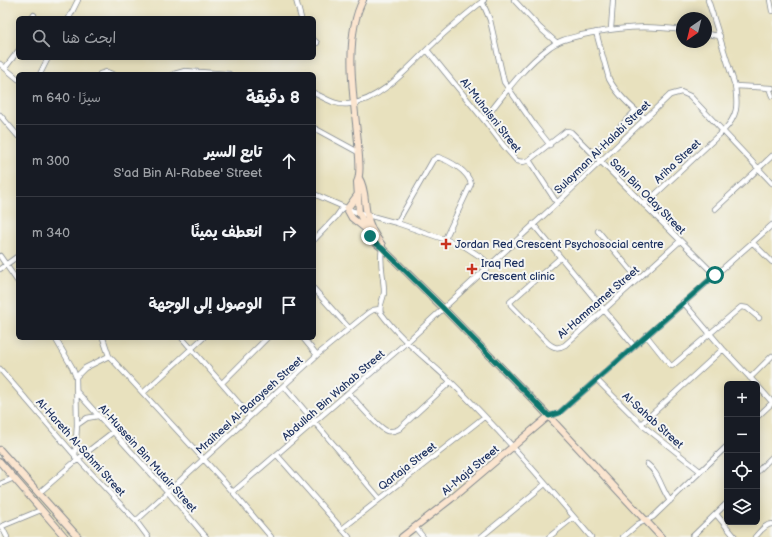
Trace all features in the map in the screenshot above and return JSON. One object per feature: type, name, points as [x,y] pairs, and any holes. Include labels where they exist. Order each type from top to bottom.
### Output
[{"type":"street","points":[[70,16],[78,0]]},
{"type":"street","points":[[296,0],[300,16]]},
{"type":"street","points":[[363,0],[354,21],[352,37],[354,103],[359,178],[357,182],[359,213],[373,241],[443,308],[549,416],[661,537]]},
{"type":"street","points":[[514,0],[530,18],[556,42]]},
{"type":"street","points":[[611,29],[613,0]]},
{"type":"street","name":"Ariha Street","points":[[644,205],[732,122],[735,116],[737,99],[735,86],[708,0]]},
{"type":"street","points":[[770,0],[772,11]]},
{"type":"street","points":[[316,94],[338,104],[354,103],[369,97],[395,81],[426,50],[483,1],[492,30],[502,78],[550,144]]},
{"type":"street","points":[[484,120],[508,88],[534,61],[556,42],[611,29],[662,27],[676,29]]},
{"type":"street","points":[[596,32],[609,79],[618,93],[645,118]]},
{"type":"street","points":[[712,35],[720,36]]},
{"type":"street","name":"Al-Muhaisni Street","points":[[426,50],[517,162],[530,160],[568,131]]},
{"type":"street","points":[[5,68],[16,54]]},
{"type":"street","points":[[41,72],[47,60]]},
{"type":"street","points":[[0,64],[16,76]]},
{"type":"street","points":[[181,72],[200,72]]},
{"type":"street","points":[[735,86],[770,88],[772,96]]},
{"type":"street","name":"Sulayman Al-Halabi Street","points":[[443,308],[557,203],[670,95],[681,92],[690,96],[772,183]]},
{"type":"street","points":[[594,154],[636,111]]},
{"type":"street","points":[[0,115],[16,134]]},
{"type":"street","points":[[316,129],[358,152]]},
{"type":"street","name":"Sahl Bin Oday Street","points":[[568,131],[571,132],[594,154],[715,275]]},
{"type":"street","points":[[715,209],[772,156]]},
{"type":"street","points":[[397,223],[433,160],[438,157],[450,163],[465,174],[471,184],[445,239]]},
{"type":"street","points":[[530,160],[557,203]]},
{"type":"street","points":[[359,178],[363,184],[367,214],[374,233],[382,245],[380,260],[384,292],[380,311],[407,342],[450,382],[484,417],[591,537]]},
{"type":"street","points":[[316,238],[358,194]]},
{"type":"street","points":[[316,195],[359,213],[397,223],[445,239],[473,251],[490,265]]},
{"type":"street","points":[[345,208],[352,218],[368,231]]},
{"type":"street","points":[[533,224],[634,346]]},
{"type":"street","points":[[549,416],[559,413],[772,225]]},
{"type":"street","points":[[598,231],[638,279]]},
{"type":"street","name":"Al-Hammamet Street","points":[[560,258],[511,301],[510,304],[548,343],[557,348],[565,345],[680,241]]},
{"type":"street","points":[[753,243],[772,262]]},
{"type":"street","points":[[0,256],[16,279]]},
{"type":"street","points":[[0,269],[16,258]]},
{"type":"street","points":[[316,292],[349,328]]},
{"type":"street","points":[[684,302],[723,349],[753,381]]},
{"type":"street","points":[[646,335],[672,366],[742,307],[747,308],[759,318]]},
{"type":"street","name":"Abdullah Bin Wahab Street","points":[[234,492],[315,423],[407,342],[443,308]]},
{"type":"street","name":"Mraiheel Al-Barayseh Street","points":[[136,521],[317,355],[370,311],[380,311]]},
{"type":"street","points":[[56,340],[76,377],[76,458]]},
{"type":"street","points":[[104,340],[108,356],[234,492],[271,537]]},
{"type":"street","points":[[184,340],[250,416]]},
{"type":"street","points":[[143,393],[201,340]]},
{"type":"street","points":[[222,383],[265,340]]},
{"type":"street","points":[[305,340],[317,355]]},
{"type":"street","points":[[641,424],[723,349]]},
{"type":"street","points":[[76,377],[85,368],[108,356]]},
{"type":"street","points":[[750,378],[772,356]]},
{"type":"street","name":"Al-Hareth Al-Sahmi Street","points":[[0,369],[76,458],[136,521],[148,537]]},
{"type":"street","name":"Al-Sahab Street","points":[[596,379],[641,424],[700,471]]},
{"type":"street","points":[[349,393],[381,427],[390,432],[399,429],[450,382]]},
{"type":"street","points":[[284,386],[380,499]]},
{"type":"street","points":[[758,417],[772,403],[760,390]]},
{"type":"street","name":"Al-Hussein Bin Mutair Street","points":[[77,392],[167,491],[206,537]]},
{"type":"street","points":[[77,425],[87,418],[98,416]]},
{"type":"street","name":"Al-Majd Street","points":[[402,537],[549,416]]},
{"type":"street","name":"Qartaja Street","points":[[342,529],[484,417]]},
{"type":"street","points":[[39,493],[76,458],[113,432]]},
{"type":"street","points":[[623,537],[638,524],[653,517],[724,449]]},
{"type":"street","points":[[0,450],[74,535],[65,537],[0,462]]},
{"type":"street","points":[[277,455],[349,537]]},
{"type":"street","points":[[760,469],[772,457]]},
{"type":"street","points":[[647,464],[655,471],[670,501]]},
{"type":"street","points":[[0,484],[14,478]]},
{"type":"street","points":[[481,537],[545,484]]},
{"type":"street","points":[[692,537],[724,506]]},
{"type":"street","points":[[7,537],[1,527],[42,510]]},
{"type":"street","points":[[716,514],[735,537]]},
{"type":"street","points":[[549,537],[574,517]]},
{"type":"street","points":[[756,537],[765,526],[772,524]]},
{"type":"street","points":[[415,527],[423,537]]},
{"type":"place","name":"Jordan Red Crescent Psychosocial centre","points":[[446,244]]},
{"type":"place","name":"Iraq Red Crescent clinic","points":[[472,269]]},
{"type":"route","points":[[370,236],[377,246],[382,248],[443,308],[549,416],[559,413],[715,275]]}]
